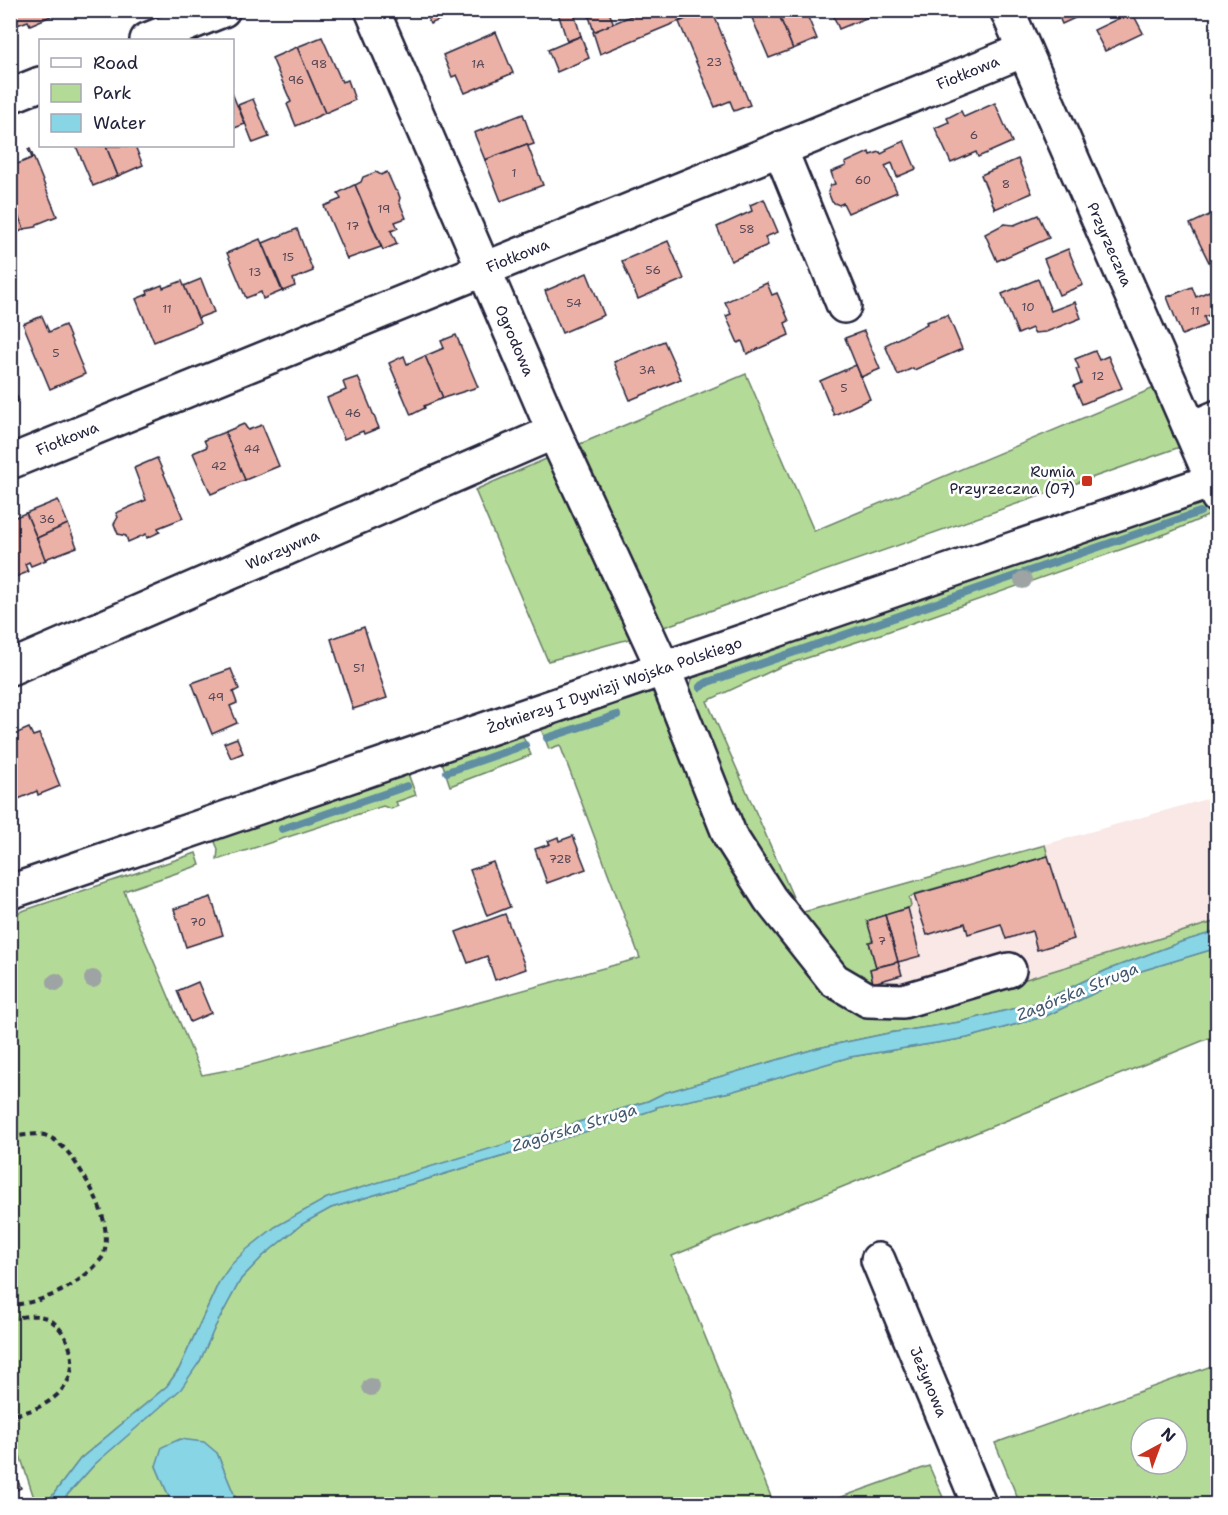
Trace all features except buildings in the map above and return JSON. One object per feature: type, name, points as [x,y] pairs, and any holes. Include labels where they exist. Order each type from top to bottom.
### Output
[{"type":"street","name":"Ogrodowa","points":[[372,10],[554,432],[663,668],[730,836],[770,899],[834,980],[868,1000],[903,1001],[1009,970]]},
{"type":"street","name":"Przyrzeczna","points":[[1007,10],[1024,50],[1204,423],[1216,485]]},
{"type":"street","points":[[149,39],[205,14]]},
{"type":"street","name":"Fiołkowa","points":[[10,462],[1024,50]]},
{"type":"street","points":[[10,96],[39,84]]},
{"type":"street","points":[[780,149],[844,306]]},
{"type":"street","name":"Warzywna","points":[[11,667],[554,432]]},
{"type":"street","name":"Żołnierzy I Dywizji Wojska Polskiego","points":[[10,892],[663,668],[1216,485]]},
{"type":"street","name":"Jeżynowa","points":[[878,1260],[979,1504]]},
{"type":"path","points":[[10,1137],[44,1134],[57,1141],[98,1199],[105,1234],[104,1256],[82,1279],[54,1294],[24,1304],[10,1305]]},
{"type":"path","points":[[10,1319],[22,1316],[44,1317],[59,1327],[70,1345],[72,1367],[67,1384],[54,1399],[38,1409],[10,1415]]},
{"type":"shaded area","points":[[1217,796],[1217,921],[831,1039],[800,914]]},
{"type":"green space","points":[[746,374],[814,531],[1154,388],[1180,447],[658,629],[580,444]]},
{"type":"green space","points":[[555,455],[633,638],[548,661],[475,490]]},
{"type":"green space","points":[[1203,498],[1210,501],[1212,514],[1168,533],[878,635],[782,666],[707,701],[800,913],[1045,845],[1048,856],[915,894],[909,898],[911,906],[908,908],[868,921],[873,941],[869,942],[876,967],[870,969],[874,987],[838,970],[767,884],[688,690],[694,674]]},
{"type":"green space","points":[[646,689],[664,698],[727,840],[842,995],[1013,983],[1217,921],[1218,931],[1181,942],[1107,970],[1040,1002],[960,1022],[889,1033],[818,1048],[664,1093],[648,1101],[325,1199],[219,1282],[179,1369],[167,1386],[80,1459],[46,1504],[27,1504],[35,1501],[10,1425],[10,915],[196,853],[200,865],[124,891],[202,1075],[244,1067],[640,958],[560,745],[549,749],[541,729],[543,724]]},
{"type":"green space","points":[[521,732],[531,755],[450,786],[441,759]]},
{"type":"green space","points":[[407,771],[416,795],[396,802],[398,806],[391,809],[383,806],[217,860],[218,849],[215,842],[219,836]]},
{"type":"green space","points":[[1217,948],[1217,1035],[672,1256],[774,1504],[238,1504],[217,1453],[156,1466],[172,1504],[59,1504],[95,1464],[200,1361],[241,1279],[263,1256],[302,1224],[331,1208],[614,1123],[656,1109],[656,1107],[730,1092],[850,1057],[967,1038],[1046,1016],[1141,971]]},
{"type":"green space","points":[[1217,1364],[1217,1504],[1020,1504],[995,1443]]},
{"type":"green space","points":[[929,1466],[946,1504],[822,1504]]},
{"type":"water","name":"Zagórska Struga","points":[[1217,931],[1217,948],[1141,971],[1046,1016],[967,1038],[850,1057],[730,1092],[656,1107],[656,1109],[614,1123],[331,1208],[302,1224],[263,1256],[241,1279],[200,1361],[181,1389],[95,1464],[59,1504],[46,1504],[80,1459],[167,1386],[179,1369],[219,1282],[231,1265],[275,1227],[327,1198],[648,1101],[664,1093],[818,1048],[889,1033],[960,1022],[1040,1002],[1107,970]]},
{"type":"water","points":[[180,1439],[204,1442],[217,1453],[238,1504],[172,1504],[156,1466],[162,1447]]},
{"type":"waterway","points":[[700,687],[708,682],[1200,512]]},
{"type":"waterway","points":[[547,738],[617,715]]},
{"type":"waterway","points":[[447,772],[525,745]]},
{"type":"waterway","points":[[282,829],[407,786]]},
{"type":"place","name":"Rumia Przyrzeczna (07)","points":[[1087,481]]}]
